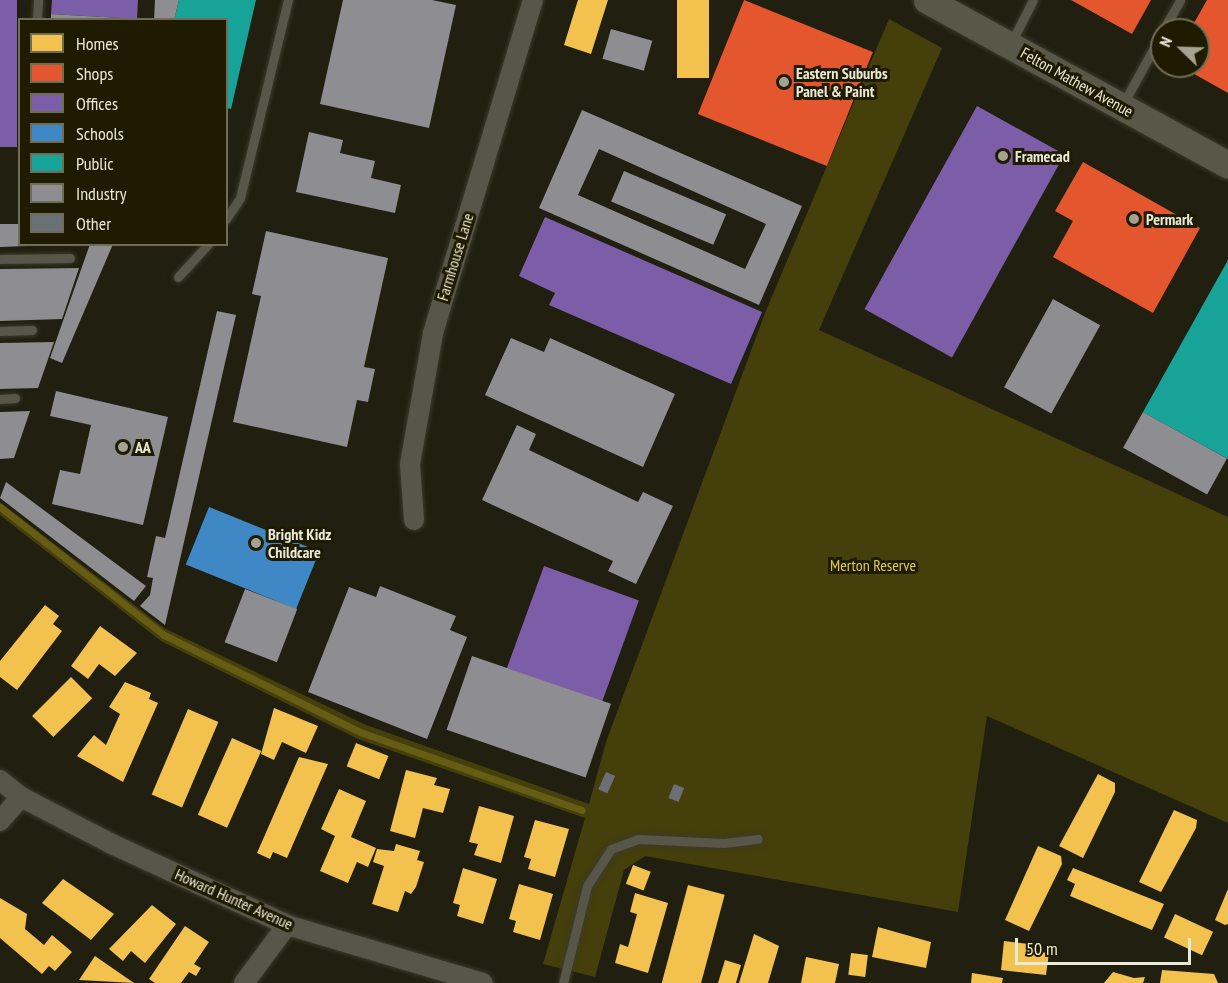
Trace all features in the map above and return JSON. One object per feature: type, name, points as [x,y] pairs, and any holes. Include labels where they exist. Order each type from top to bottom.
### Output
[{"type":"street","name":"Farmhouse Lane","points":[[414,520],[410,464],[433,333],[533,0]]},
{"type":"street","name":"Felton Mathew Avenue","points":[[927,0],[1228,165]]},
{"type":"street","name":"Howard Hunter Avenue","points":[[0,780],[21,797],[288,925],[483,983]]},
{"type":"street","points":[[0,821],[21,797]]},
{"type":"street","points":[[244,983],[288,925]]},
{"type":"lane","points":[[37,18],[38,0]]},
{"type":"lane","points":[[228,216],[240,198],[288,0]]},
{"type":"lane","points":[[1010,45],[1033,0]]},
{"type":"lane","points":[[1170,18],[1180,0]]},
{"type":"lane","points":[[1122,107],[1150,55]]},
{"type":"lane","points":[[178,277],[206,246]]},
{"type":"lane","points":[[0,259],[70,258]]},
{"type":"lane","points":[[0,331],[32,330]]},
{"type":"lane","points":[[0,399],[15,398]]},
{"type":"lane","points":[[562,983],[587,886],[611,849],[638,839],[724,843],[758,838]]},
{"type":"green space","name":"Merton Reserve","points":[[889,19],[942,48],[819,330],[1228,517],[1228,823],[987,716],[958,912],[645,856],[624,870],[595,977],[543,964],[585,818],[358,739],[161,641],[0,515],[0,502],[164,628],[366,725],[589,804],[606,742],[765,313]]},
{"type":"building: Homes","points":[[578,0],[608,0],[591,54],[564,45]]},
{"type":"building: Homes","points":[[677,0],[709,0],[709,78],[677,78]]},
{"type":"building: Homes","points":[[45,605],[59,616],[53,624],[62,631],[17,690],[0,677],[0,661]]},
{"type":"building: Homes","points":[[100,626],[137,653],[115,676],[99,664],[88,679],[71,666]]},
{"type":"building: Homes","points":[[71,677],[92,698],[53,737],[32,716]]},
{"type":"building: Homes","points":[[125,682],[151,693],[149,699],[158,703],[123,782],[77,756],[94,735],[106,745],[120,714],[109,707]]},
{"type":"building: Homes","points":[[274,708],[318,726],[306,753],[282,742],[274,760],[261,754]]},
{"type":"building: Homes","points":[[188,709],[218,722],[182,808],[152,795]]},
{"type":"building: Homes","points":[[232,738],[261,751],[227,828],[198,815]]},
{"type":"building: Homes","points":[[356,743],[388,756],[379,779],[347,766]]},
{"type":"building: Homes","points":[[299,757],[328,764],[287,858],[273,852],[270,859],[257,853]]},
{"type":"building: Homes","points":[[406,770],[437,778],[434,785],[450,789],[443,813],[423,808],[415,838],[390,831]]},
{"type":"building: Homes","points":[[1098,774],[1115,783],[1115,792],[1083,858],[1059,846]]},
{"type":"building: Homes","points":[[339,789],[366,801],[351,837],[376,848],[368,867],[357,862],[348,883],[320,871],[335,836],[321,829]]},
{"type":"building: Homes","points":[[479,806],[514,816],[501,863],[474,855],[478,844],[469,842]]},
{"type":"building: Homes","points":[[1174,810],[1197,820],[1196,828],[1161,892],[1139,882]]},
{"type":"building: Homes","points":[[535,820],[569,829],[555,877],[528,869],[531,859],[524,857]]},
{"type":"building: Homes","points":[[396,844],[420,851],[417,860],[424,862],[416,887],[411,894],[405,891],[398,912],[372,904],[384,866],[373,862],[377,849],[394,851]]},
{"type":"building: Homes","points":[[1038,846],[1061,856],[1062,864],[1029,931],[1005,920]]},
{"type":"building: Homes","points":[[633,865],[651,872],[644,890],[626,884]]},
{"type":"building: Homes","points":[[463,868],[497,879],[483,924],[457,916],[460,905],[453,903]]},
{"type":"building: Homes","points":[[1073,868],[1164,904],[1152,930],[1070,896],[1075,884],[1067,880]]},
{"type":"building: Homes","points":[[63,879],[114,914],[91,940],[42,903]]},
{"type":"building: Homes","points":[[519,884],[553,894],[540,940],[513,932],[516,921],[509,919]]},
{"type":"building: Homes","points":[[688,885],[725,895],[701,983],[662,983]]},
{"type":"building: Homes","points":[[1228,889],[1228,924],[1225,925],[1215,920]]},
{"type":"building: Homes","points":[[635,893],[668,903],[648,973],[615,963],[620,944],[628,947],[637,914],[630,912]]},
{"type":"building: Homes","points":[[0,898],[27,914],[25,929],[44,945],[52,935],[72,952],[55,971],[49,966],[42,974],[0,938]]},
{"type":"building: Homes","points":[[152,905],[176,924],[145,963],[131,951],[123,961],[109,949]]},
{"type":"building: Homes","points":[[1175,914],[1213,932],[1202,955],[1164,938]]},
{"type":"building: Homes","points":[[185,926],[209,942],[194,964],[201,968],[196,976],[189,972],[181,983],[155,983],[149,979]]},
{"type":"building: Homes","points":[[878,927],[931,942],[926,968],[872,957]]},
{"type":"building: Homes","points":[[754,934],[779,946],[768,983],[739,983]]},
{"type":"building: Homes","points":[[1004,941],[1037,945],[1036,952],[1049,953],[1046,975],[1001,970]]},
{"type":"building: Homes","points":[[851,953],[868,955],[865,977],[848,975]]},
{"type":"building: Homes","points":[[95,956],[134,983],[79,980]]},
{"type":"building: Homes","points":[[806,957],[839,964],[835,983],[801,983]]},
{"type":"building: Homes","points":[[725,960],[741,965],[736,983],[718,983]]},
{"type":"building: Homes","points":[[1162,970],[1214,974],[1218,983],[1160,983]]},
{"type":"building: Homes","points":[[1113,972],[1134,978],[1145,977],[1143,983],[1104,983]]},
{"type":"building: Homes","points":[[972,973],[1003,978],[1002,983],[971,983]]},
{"type":"building: Shops","name":"Eastern Suburbs Panel & Paint","points":[[744,0],[873,52],[827,166],[698,114]]},
{"type":"building: Shops","points":[[1071,0],[1151,0],[1132,34]]},
{"type":"building: Shops","points":[[1207,0],[1228,0],[1228,93],[1201,78],[1210,78],[1210,18],[1197,18]]},
{"type":"building: Shops","points":[[1083,162],[1200,228],[1153,313],[1053,257],[1073,221],[1055,211]]},
{"type":"building: Offices","points":[[0,0],[17,0],[17,147],[0,147]]},
{"type":"building: Offices","points":[[52,0],[138,0],[137,18],[51,14]]},
{"type":"building: Offices","points":[[977,106],[1064,154],[952,357],[865,309]]},
{"type":"building: Offices","points":[[545,217],[762,312],[731,384],[549,305],[555,293],[519,276]]},
{"type":"building: Offices","points":[[544,566],[639,601],[602,703],[507,668]]},
{"type":"building: Schools","points":[[209,507],[319,552],[296,609],[186,564]]},
{"type":"building: Public","points":[[179,0],[256,0],[231,109],[228,108],[228,18],[174,18]]},
{"type":"building: Public","points":[[1228,260],[1228,459],[1143,412]]},
{"type":"building: Industry","points":[[155,0],[179,0],[174,18],[154,18]]},
{"type":"building: Industry","points":[[343,0],[432,0],[456,5],[429,128],[320,104]]},
{"type":"building: Industry","points":[[51,14],[120,18],[51,18]]},
{"type":"building: Industry","points":[[611,29],[652,41],[644,71],[602,59]]},
{"type":"building: Industry","points":[[582,110],[802,206],[759,305],[539,208]],"holes":[[[599,149],[766,224],[745,269],[578,195]]]},
{"type":"building: Industry","points":[[309,132],[343,140],[340,153],[375,161],[371,178],[401,185],[395,213],[296,192]]},
{"type":"building: Industry","points":[[624,171],[726,214],[713,245],[611,201]]},
{"type":"building: Industry","points":[[0,224],[18,224],[18,246],[27,246],[0,247]]},
{"type":"building: Industry","points":[[266,231],[388,258],[364,367],[375,369],[368,402],[357,400],[347,447],[233,422],[261,296],[252,294]]},
{"type":"building: Industry","points":[[89,246],[112,246],[62,363],[50,358]]},
{"type":"building: Industry","points":[[79,268],[62,319],[0,321],[0,269]]},
{"type":"building: Industry","points":[[1053,299],[1100,325],[1051,414],[1004,387]]},
{"type":"building: Industry","points":[[217,311],[236,315],[165,625],[140,606],[150,595],[153,578],[147,577],[156,536],[165,538]]},
{"type":"building: Industry","points":[[511,338],[544,352],[550,338],[675,394],[643,467],[485,395]]},
{"type":"building: Industry","points":[[54,342],[38,388],[0,389],[0,343]]},
{"type":"building: Industry","name":"AA","points":[[56,391],[168,417],[143,525],[52,504],[60,470],[80,474],[91,425],[50,416]]},
{"type":"building: Industry","points":[[30,411],[14,458],[0,459],[0,412]]},
{"type":"building: Industry","points":[[1143,412],[1227,459],[1207,494],[1123,448]]},
{"type":"building: Industry","points":[[517,425],[536,434],[529,450],[638,502],[643,492],[673,506],[636,584],[608,571],[613,561],[482,500]]},
{"type":"building: Industry","points":[[6,482],[146,586],[134,601],[0,498]]},
{"type":"building: Industry","points":[[380,586],[456,616],[450,630],[467,637],[427,739],[308,692],[349,587],[376,597]]},
{"type":"building: Industry","points":[[245,589],[297,609],[277,662],[225,642]]},
{"type":"building: Industry","points":[[472,656],[611,704],[586,778],[447,730]]},
{"type":"building: Other","points":[[606,772],[615,776],[607,793],[598,789]]},
{"type":"building: Other","points":[[674,784],[684,788],[679,802],[668,798]]},
{"type":"waterway","points":[[0,507],[164,635],[360,732],[582,810]]},
{"type":"place","name":"Eastern Suburbs Panel & Paint","points":[[784,82]]},
{"type":"place","name":"Framecad","points":[[1003,156]]},
{"type":"place","name":"Permark","points":[[1134,219]]},
{"type":"place","name":"AA","points":[[123,447]]},
{"type":"place","name":"Bright Kidz Childcare","points":[[256,543]]}]
